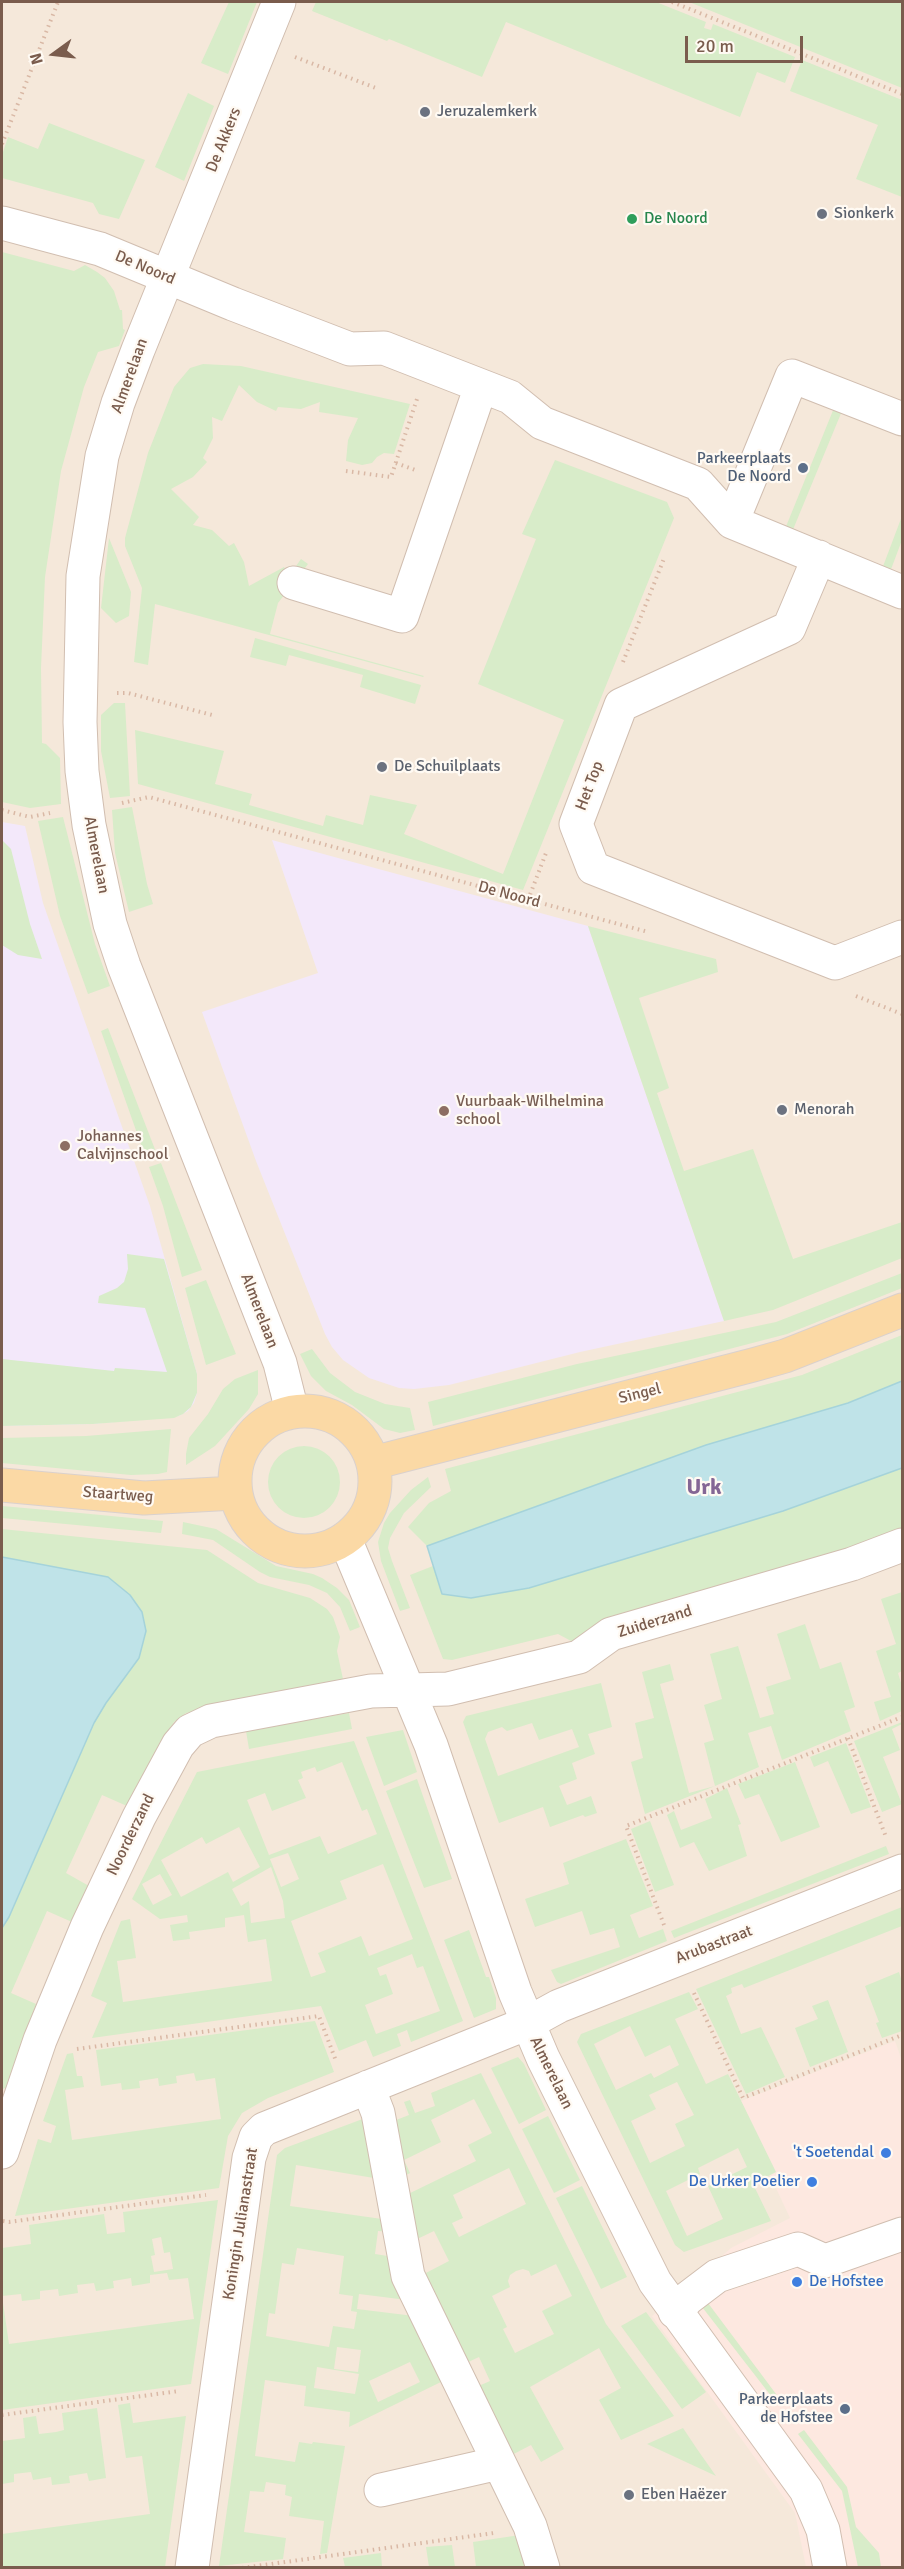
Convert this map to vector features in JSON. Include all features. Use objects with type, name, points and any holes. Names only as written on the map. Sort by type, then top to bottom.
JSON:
[{"type":"main road","name":"Singel","points":[[373,1463],[785,1356],[903,1310]]},
{"type":"main road","points":[[292,1411],[323,1413],[348,1425],[363,1441],[373,1463],[376,1478],[370,1507],[354,1532],[328,1548],[310,1551],[286,1550],[269,1542],[255,1531],[244,1517],[235,1492],[234,1479],[238,1460],[245,1444],[256,1430],[274,1417],[292,1411]]},
{"type":"main road","name":"Staartweg","points":[[2,1485],[144,1498],[235,1492]]},
{"type":"street","name":"De Akkers","points":[[168,278],[279,2]]},
{"type":"street","name":"De Noord","points":[[2,223],[100,249],[350,349],[384,348],[510,397],[542,423],[698,484],[732,522],[903,592]]},
{"type":"street","name":"Almerelaan","points":[[168,278],[118,403],[102,456],[83,576],[80,692],[84,790],[95,859],[110,924],[124,966],[280,1363],[292,1411]]},
{"type":"street","points":[[732,522],[792,376],[903,419]]},
{"type":"street","points":[[294,583],[402,616],[481,386]]},
{"type":"street","name":"Het Top","points":[[819,557],[789,628],[621,705],[576,824],[593,868],[835,963],[903,937]]},
{"type":"street","name":"Almerelaan","points":[[345,1539],[431,1745],[528,2024],[655,2282],[806,2490],[823,2530],[830,2568]]},
{"type":"street","name":"Zuiderzand","points":[[408,1690],[448,1689],[579,1657],[611,1634],[852,1564],[903,1545]]},
{"type":"street","name":"Noorderzand","points":[[2,2152],[40,2040],[87,1927],[139,1816],[183,1738],[200,1726],[217,1720],[371,1691],[408,1690]]},
{"type":"street","name":"Arubastraat","points":[[528,2024],[559,2006],[896,1859]]},
{"type":"street","name":"Koningin Julianastraat","points":[[192,2568],[252,2146],[256,2137],[274,2124],[528,2024]]},
{"type":"street","points":[[368,2087],[378,2113],[408,2276],[530,2526],[543,2568]]},
{"type":"street","points":[[675,2312],[688,2298],[717,2276],[798,2248],[825,2261],[903,2234]]},
{"type":"street","points":[[381,2490],[499,2463]]},
{"type":"path","points":[[2,144],[58,2]]},
{"type":"path","points":[[672,2],[903,94]]},
{"type":"path","points":[[262,44],[376,88]]},
{"type":"path","points":[[346,471],[391,477],[417,397]]},
{"type":"path","points":[[80,692],[128,693],[212,714]]},
{"type":"path","name":"De Noord","points":[[112,804],[149,797],[654,934]]},
{"type":"path","points":[[2,810],[30,817],[51,813]]},
{"type":"path","points":[[847,993],[903,1014]]},
{"type":"path","points":[[668,1934],[626,1826],[903,1716]]},
{"type":"path","points":[[848,1738],[896,1859]]},
{"type":"path","points":[[690,1984],[743,2098],[903,2035]]},
{"type":"path","points":[[65,2050],[319,2016],[339,2070]]},
{"type":"path","points":[[3,2221],[207,2195]]},
{"type":"path","points":[[2,2415],[190,2389]]},
{"type":"path","points":[[242,2568],[530,2526]]},
{"type":"shaded area","points":[[2,2],[902,2],[902,2567],[2,2568],[2,1943],[96,1741],[2,1543]]},
{"type":"shaded area","name":"Johannes Calvijnschool","points":[[2,822],[25,826],[43,903],[150,1206],[197,1374],[197,1393],[194,1403],[188,1411],[179,1416],[93,1424],[2,1426]]},
{"type":"shaded area","name":"Vuurbaak-Wilhelmina school","points":[[272,840],[588,926],[724,1321],[580,1352],[449,1385],[414,1389],[399,1388],[369,1378],[343,1360],[325,1334],[256,1161],[202,1012],[318,973]]},
{"type":"shaded area","name":"De Hofstee","points":[[895,2041],[902,2061],[902,2567],[806,2567],[795,2513],[652,2316],[731,2248],[790,2218],[736,2103]]},
{"type":"green space","points":[[229,2],[257,2],[228,74],[201,63]]},
{"type":"green space","points":[[316,2],[656,2],[706,22],[704,28],[711,30],[713,24],[795,57],[785,83],[757,72],[740,117],[506,22],[482,77],[312,11]]},
{"type":"green space","points":[[689,2],[902,2],[902,88]]},
{"type":"green space","points":[[802,60],[902,100],[902,197],[856,179],[878,125],[790,91]]},
{"type":"green space","points":[[188,93],[214,106],[184,181],[155,167]]},
{"type":"green space","points":[[49,123],[145,160],[119,219],[99,214],[93,203],[2,178],[2,155],[8,137],[38,149]]},
{"type":"green space","points":[[2,252],[74,271],[85,265],[97,272],[105,278],[114,291],[120,310],[122,310],[123,329],[125,330],[119,346],[98,352],[84,387],[61,471],[45,577],[41,668],[42,743],[60,758],[61,804],[30,808],[2,802]]},
{"type":"green space","points":[[203,364],[241,366],[410,404],[394,454],[384,453],[372,463],[362,465],[346,461],[348,440],[358,418],[319,412],[320,402],[301,409],[278,407],[276,411],[257,402],[239,385],[222,421],[212,417],[213,438],[203,458],[207,462],[193,477],[171,489],[199,517],[193,525],[212,530],[229,546],[234,543],[244,562],[249,586],[284,567],[289,576],[301,559],[308,564],[278,603],[270,634],[423,677],[155,604],[148,665],[134,662],[142,588],[125,546],[125,538],[148,453],[174,387],[190,368]]},
{"type":"green space","points":[[834,408],[842,411],[792,532],[785,529]]},
{"type":"green space","points":[[555,460],[667,502],[674,518],[523,890],[138,784],[135,730],[224,751],[215,784],[252,794],[249,805],[323,826],[326,815],[363,825],[370,795],[417,805],[404,834],[503,874],[564,720],[478,684],[536,539],[522,534]]},
{"type":"green space","points":[[902,516],[902,540],[890,572],[882,569]]},
{"type":"green space","points":[[109,538],[131,592],[129,616],[116,623],[101,608]]},
{"type":"green space","points":[[255,638],[421,685],[415,704],[360,687],[363,675],[289,655],[286,666],[250,657]]},
{"type":"green space","points":[[114,703],[125,703],[130,796],[110,798],[101,751],[101,715]]},
{"type":"green space","points":[[132,807],[153,904],[129,912],[115,853],[112,810]]},
{"type":"green space","points":[[63,817],[95,944],[110,986],[88,994],[60,916],[38,821]]},
{"type":"green space","points":[[2,840],[11,849],[30,924],[42,959],[18,955],[2,945]]},
{"type":"green space","points":[[588,926],[716,959],[718,972],[639,998],[669,1088],[657,1093],[684,1171],[753,1149],[793,1259],[902,1222],[902,1258],[773,1310],[724,1321]]},
{"type":"green space","points":[[108,1028],[156,1152],[145,1156],[101,1031]]},
{"type":"green space","points":[[161,1163],[202,1270],[182,1277],[163,1206],[149,1167]]},
{"type":"green space","points":[[127,1254],[164,1259],[197,1374],[197,1393],[191,1407],[174,1418],[93,1424],[2,1426],[2,1359],[114,1371],[115,1368],[167,1372],[145,1308],[98,1303],[99,1296],[117,1288],[124,1282],[128,1269]]},
{"type":"green space","points":[[902,1273],[902,1288],[787,1334],[433,1426],[428,1402],[577,1364],[776,1322]]},
{"type":"green space","points":[[206,1280],[236,1354],[206,1365],[185,1288]]},
{"type":"green space","points":[[902,1335],[902,1381],[848,1403],[706,1445],[427,1546],[408,1527],[429,1503],[451,1491],[445,1469],[802,1375]]},
{"type":"green space","points":[[312,1349],[330,1373],[355,1392],[385,1404],[410,1408],[415,1430],[400,1433],[384,1429],[352,1405],[326,1391],[311,1376],[300,1354]]},
{"type":"green space","points":[[258,1370],[258,1394],[249,1409],[215,1446],[186,1465],[189,1438],[208,1414],[223,1389],[235,1379]]},
{"type":"green space","points":[[171,1429],[167,1472],[158,1474],[131,1475],[2,1463],[2,1438],[86,1436]]},
{"type":"green space","points":[[304,1446],[324,1452],[334,1462],[340,1482],[334,1502],[324,1512],[304,1518],[284,1512],[274,1502],[268,1482],[274,1462],[284,1452]]},
{"type":"green space","points":[[902,1468],[902,1530],[573,1642],[558,1634],[452,1660],[443,1659],[410,1575],[433,1566],[442,1594],[471,1598],[529,1588],[783,1511]]},
{"type":"green space","points":[[428,1477],[431,1487],[404,1513],[390,1538],[388,1548],[410,1608],[400,1611],[381,1561],[378,1542],[390,1513],[411,1490]]},
{"type":"green space","points":[[2,1506],[163,1521],[161,1533],[2,1518]]},
{"type":"green space","points":[[183,1522],[216,1529],[276,1566],[322,1578],[349,1600],[360,1627],[350,1631],[340,1607],[327,1593],[309,1585],[270,1577],[213,1540],[182,1534]]},
{"type":"green space","points":[[2,1529],[207,1550],[258,1583],[310,1598],[327,1609],[333,1617],[340,1637],[337,1651],[343,1679],[332,1684],[186,1713],[174,1722],[127,1806],[102,1795],[66,1873],[89,1886],[72,1922],[47,1911],[11,1993],[36,2004],[6,2088],[2,2089],[2,1928],[9,1917],[94,1723],[139,1658],[142,1612],[130,1595],[108,1577],[2,1557]]},
{"type":"green space","points":[[902,1592],[902,1671],[898,1673],[902,1686],[902,1711],[880,1721],[874,1702],[891,1697],[876,1651],[896,1644],[881,1599]]},
{"type":"green space","points":[[805,1624],[820,1669],[841,1662],[855,1707],[844,1711],[851,1731],[782,1760],[771,1726],[748,1733],[759,1767],[715,1786],[704,1743],[714,1740],[704,1705],[722,1699],[710,1654],[738,1646],[760,1718],[774,1714],[766,1687],[791,1679],[777,1634]]},
{"type":"green space","points":[[670,1664],[674,1680],[660,1684],[689,1793],[715,1786],[645,1814],[631,1762],[643,1758],[635,1723],[654,1718],[642,1672]]},
{"type":"green space","points":[[601,1683],[612,1727],[588,1734],[595,1754],[572,1763],[577,1779],[559,1786],[567,1805],[591,1796],[597,1813],[585,1817],[583,1815],[550,1827],[543,1807],[499,1823],[463,1722],[466,1716]],"holes":[[[532,1723],[539,1740],[572,1729],[579,1747],[498,1776],[485,1739],[488,1732],[502,1727],[507,1731]]]},
{"type":"green space","points":[[349,1713],[352,1729],[249,1749],[246,1731]]},
{"type":"green space","points":[[902,1722],[892,1729],[900,1750],[883,1757],[902,1804],[882,1812],[854,1741]]},
{"type":"green space","points":[[403,1730],[417,1772],[384,1786],[366,1737]]},
{"type":"green space","points":[[354,1741],[463,2021],[411,2042],[407,2030],[397,2034],[401,2046],[373,2057],[366,2040],[339,2051],[321,2006],[92,2038],[107,2003],[91,1996],[121,1921],[130,1919],[136,1958],[117,1961],[123,2002],[272,1981],[266,1939],[248,1942],[244,1915],[225,1918],[225,1927],[189,1932],[190,1939],[173,1941],[170,1925],[188,1922],[187,1915],[160,1919],[132,1899],[197,1772]],"holes":[[[342,1762],[362,1811],[367,1809],[377,1834],[328,1854],[320,1836],[269,1855],[247,1800],[265,1793],[272,1811],[306,1798],[298,1780],[303,1778],[301,1772],[315,1767],[317,1772]],[[239,1827],[260,1867],[233,1882],[228,1872],[181,1897],[161,1860],[202,1837],[206,1844]],[[288,1853],[299,1879],[281,1887],[270,1859]],[[383,1864],[413,1939],[369,1956],[361,1936],[318,1953],[326,1972],[311,1977],[291,1921],[347,1899],[340,1881]],[[271,1867],[283,1901],[285,1918],[251,1923],[249,1901],[241,1906],[232,1889]],[[160,1874],[172,1895],[153,1905],[142,1884]],[[412,1954],[417,1968],[423,1966],[440,2011],[376,2034],[365,2005],[393,1994],[386,1974],[380,1976],[377,1968]]]},
{"type":"green space","points":[[846,1743],[871,1807],[851,1814],[828,1761],[814,1767],[810,1757]]},
{"type":"green space","points":[[795,1762],[820,1827],[781,1842],[759,1794],[745,1799],[738,1784]]},
{"type":"green space","points":[[417,1779],[452,1879],[424,1888],[386,1791]]},
{"type":"green space","points":[[727,1788],[741,1824],[738,1825],[747,1856],[709,1871],[694,1842],[680,1848],[667,1815],[674,1811],[681,1830],[712,1818],[705,1799]]},
{"type":"green space","points":[[650,1821],[674,1885],[655,1892],[631,1829]]},
{"type":"green space","points":[[626,1839],[653,1906],[630,1915],[639,1938],[663,1929],[667,1941],[561,1984],[557,1982],[551,1970],[620,1947],[614,1928],[590,1935],[582,1911],[535,1927],[525,1899],[569,1884],[563,1863]]},
{"type":"green space","points":[[886,1846],[889,1854],[674,1938],[671,1931]]},
{"type":"green space","points":[[902,1907],[902,1926],[744,1988],[742,1984],[731,1988],[732,1993],[726,1996],[741,2034],[761,2027],[785,2077],[746,2094],[696,1989]]},
{"type":"green space","points":[[469,1930],[496,1998],[496,2009],[474,2018],[444,1940]]},
{"type":"green space","points":[[899,1972],[902,1982],[902,2031],[882,2038],[876,2023],[879,2022],[865,1986]]},
{"type":"green space","points":[[689,1992],[698,2009],[675,2019],[706,2084],[728,2074],[776,2172],[753,2184],[771,2221],[684,2252],[675,2245],[577,2042],[581,2034]],"holes":[[[630,2026],[645,2057],[670,2045],[679,2065],[654,2078],[651,2073],[616,2090],[594,2044]],[[677,2082],[694,2115],[675,2124],[685,2146],[650,2163],[631,2121],[656,2109],[649,2095]],[[738,2148],[747,2167],[708,2186],[723,2219],[687,2236],[666,2191],[700,2174],[698,2168]]]},
{"type":"green space","points":[[828,2000],[848,2052],[810,2067],[795,2028],[818,2019],[812,2006]]},
{"type":"green space","points":[[315,2021],[334,2072],[268,2098],[242,2113],[228,2136],[219,2188],[15,2216],[38,2139],[51,2143],[56,2126],[43,2121],[67,2054],[73,2053],[77,2076],[82,2076],[84,2087],[65,2090],[72,2140],[221,2119],[215,2078],[196,2081],[194,2073],[176,2076],[177,2083],[159,2086],[158,2078],[139,2081],[140,2088],[122,2090],[121,2083],[101,2086],[96,2050]]},
{"type":"green space","points":[[518,2057],[524,2064],[546,2110],[519,2124],[491,2068]]},
{"type":"green space","points":[[481,2073],[606,2324],[674,2416],[621,2440],[599,2400],[621,2388],[599,2348],[530,2387],[564,2449],[541,2462],[531,2445],[508,2457],[474,2388],[490,2381],[479,2357],[462,2365],[420,2276],[449,2261],[434,2231],[413,2241],[404,2196],[476,2161],[468,2145],[492,2133],[474,2099],[431,2120],[441,2142],[404,2160],[410,2173],[400,2178],[391,2122],[409,2115],[404,2102],[410,2100],[415,2113],[435,2106],[431,2093]],"holes":[[[509,2168],[526,2204],[459,2237],[452,2223],[463,2218],[453,2195]],[[556,2264],[572,2296],[542,2311],[554,2334],[515,2353],[503,2329],[507,2327],[492,2296],[510,2287],[508,2281],[510,2275],[516,2271],[523,2269],[529,2271],[531,2276]]]},
{"type":"green space","points":[[548,2116],[580,2180],[554,2193],[522,2129]]},
{"type":"green space","points":[[368,2117],[380,2179],[296,2165],[290,2206],[389,2220],[390,2232],[378,2231],[375,2254],[394,2257],[407,2300],[359,2294],[357,2309],[414,2316],[445,2380],[349,2427],[350,2412],[304,2406],[306,2386],[265,2380],[255,2456],[295,2462],[299,2442],[345,2446],[327,2553],[320,2554],[324,2521],[289,2516],[292,2497],[285,2495],[286,2485],[266,2482],[264,2492],[250,2491],[244,2532],[286,2538],[283,2559],[219,2566],[277,2155],[285,2148]],"holes":[[[297,2248],[344,2256],[339,2294],[353,2296],[351,2311],[357,2312],[354,2329],[333,2326],[329,2347],[266,2336],[269,2313],[275,2314],[282,2263],[294,2265]],[[337,2347],[361,2350],[358,2372],[334,2369]],[[410,2362],[420,2382],[378,2402],[369,2381]],[[317,2367],[359,2374],[355,2394],[314,2388]]]},
{"type":"green space","points":[[582,2186],[627,2277],[601,2289],[556,2198]]},
{"type":"green space","points":[[218,2200],[191,2384],[2,2410],[2,2296],[2,2248],[31,2244],[29,2225],[104,2214],[107,2234],[125,2232],[123,2212]],"holes":[[[161,2237],[164,2253],[170,2252],[173,2269],[154,2272],[151,2256],[155,2255],[152,2239]],[[167,2273],[169,2280],[188,2278],[194,2319],[9,2344],[2,2296],[21,2294],[22,2301],[40,2299],[40,2291],[58,2289],[59,2296],[78,2293],[77,2285],[94,2283],[96,2291],[114,2288],[113,2281],[131,2278],[132,2286],[150,2283],[150,2275]]]},
{"type":"green space","points":[[705,2299],[779,2398],[775,2401],[699,2303]]},
{"type":"green space","points":[[646,2312],[706,2392],[682,2409],[621,2326]]},
{"type":"green space","points":[[130,2403],[133,2423],[186,2416],[165,2567],[2,2567],[2,2534],[150,2514],[142,2456],[126,2458],[118,2405]]},
{"type":"green space","points":[[97,2408],[106,2478],[89,2481],[87,2473],[69,2476],[70,2483],[52,2485],[51,2477],[33,2480],[31,2472],[14,2474],[14,2482],[2,2484],[2,2441],[25,2438],[23,2418],[36,2416],[39,2434],[56,2432],[64,2430],[62,2413]]},
{"type":"green space","points":[[683,2428],[697,2449],[716,2476],[647,2444]]},
{"type":"green space","points":[[804,2430],[847,2487],[856,2527],[879,2553],[881,2567],[858,2567],[842,2491],[798,2434]]},
{"type":"green space","points":[[520,2535],[529,2567],[476,2567],[473,2542]]},
{"type":"green space","points":[[452,2545],[455,2567],[429,2567],[426,2547]]},
{"type":"green space","points":[[381,2553],[382,2567],[345,2567],[343,2558]]},
{"type":"water","points":[[902,1381],[902,1468],[783,1511],[529,1588],[471,1598],[442,1594],[427,1546],[706,1445],[848,1403]]},
{"type":"water","points":[[2,1557],[108,1577],[130,1595],[142,1612],[146,1631],[139,1658],[94,1723],[9,1917],[2,1928]]},
{"type":"place","name":"Jeruzalemkerk","points":[[425,112]]},
{"type":"place","name":"Sionkerk","points":[[822,214]]},
{"type":"place","name":"De Noord","points":[[632,219]]},
{"type":"place","name":"Parkeerplaats De Noord","points":[[803,468]]},
{"type":"place","name":"De Schuilplaats","points":[[382,767]]},
{"type":"place","name":"Menorah","points":[[782,1110]]},
{"type":"place","name":"Vuurbaak-Wilhelmina school","points":[[444,1111]]},
{"type":"place","name":"Johannes Calvijnschool","points":[[65,1146]]},
{"type":"place","name":"'t Soetendal","points":[[886,2153]]},
{"type":"place","name":"De Urker Poelier","points":[[812,2182]]},
{"type":"place","name":"De Hofstee","points":[[797,2282]]},
{"type":"place","name":"Parkeerplaats de Hofstee","points":[[845,2409]]},
{"type":"place","name":"Eben Haëzer","points":[[629,2495]]},
{"type":"district","name":"Urk","points":[[704,1488]]}]
